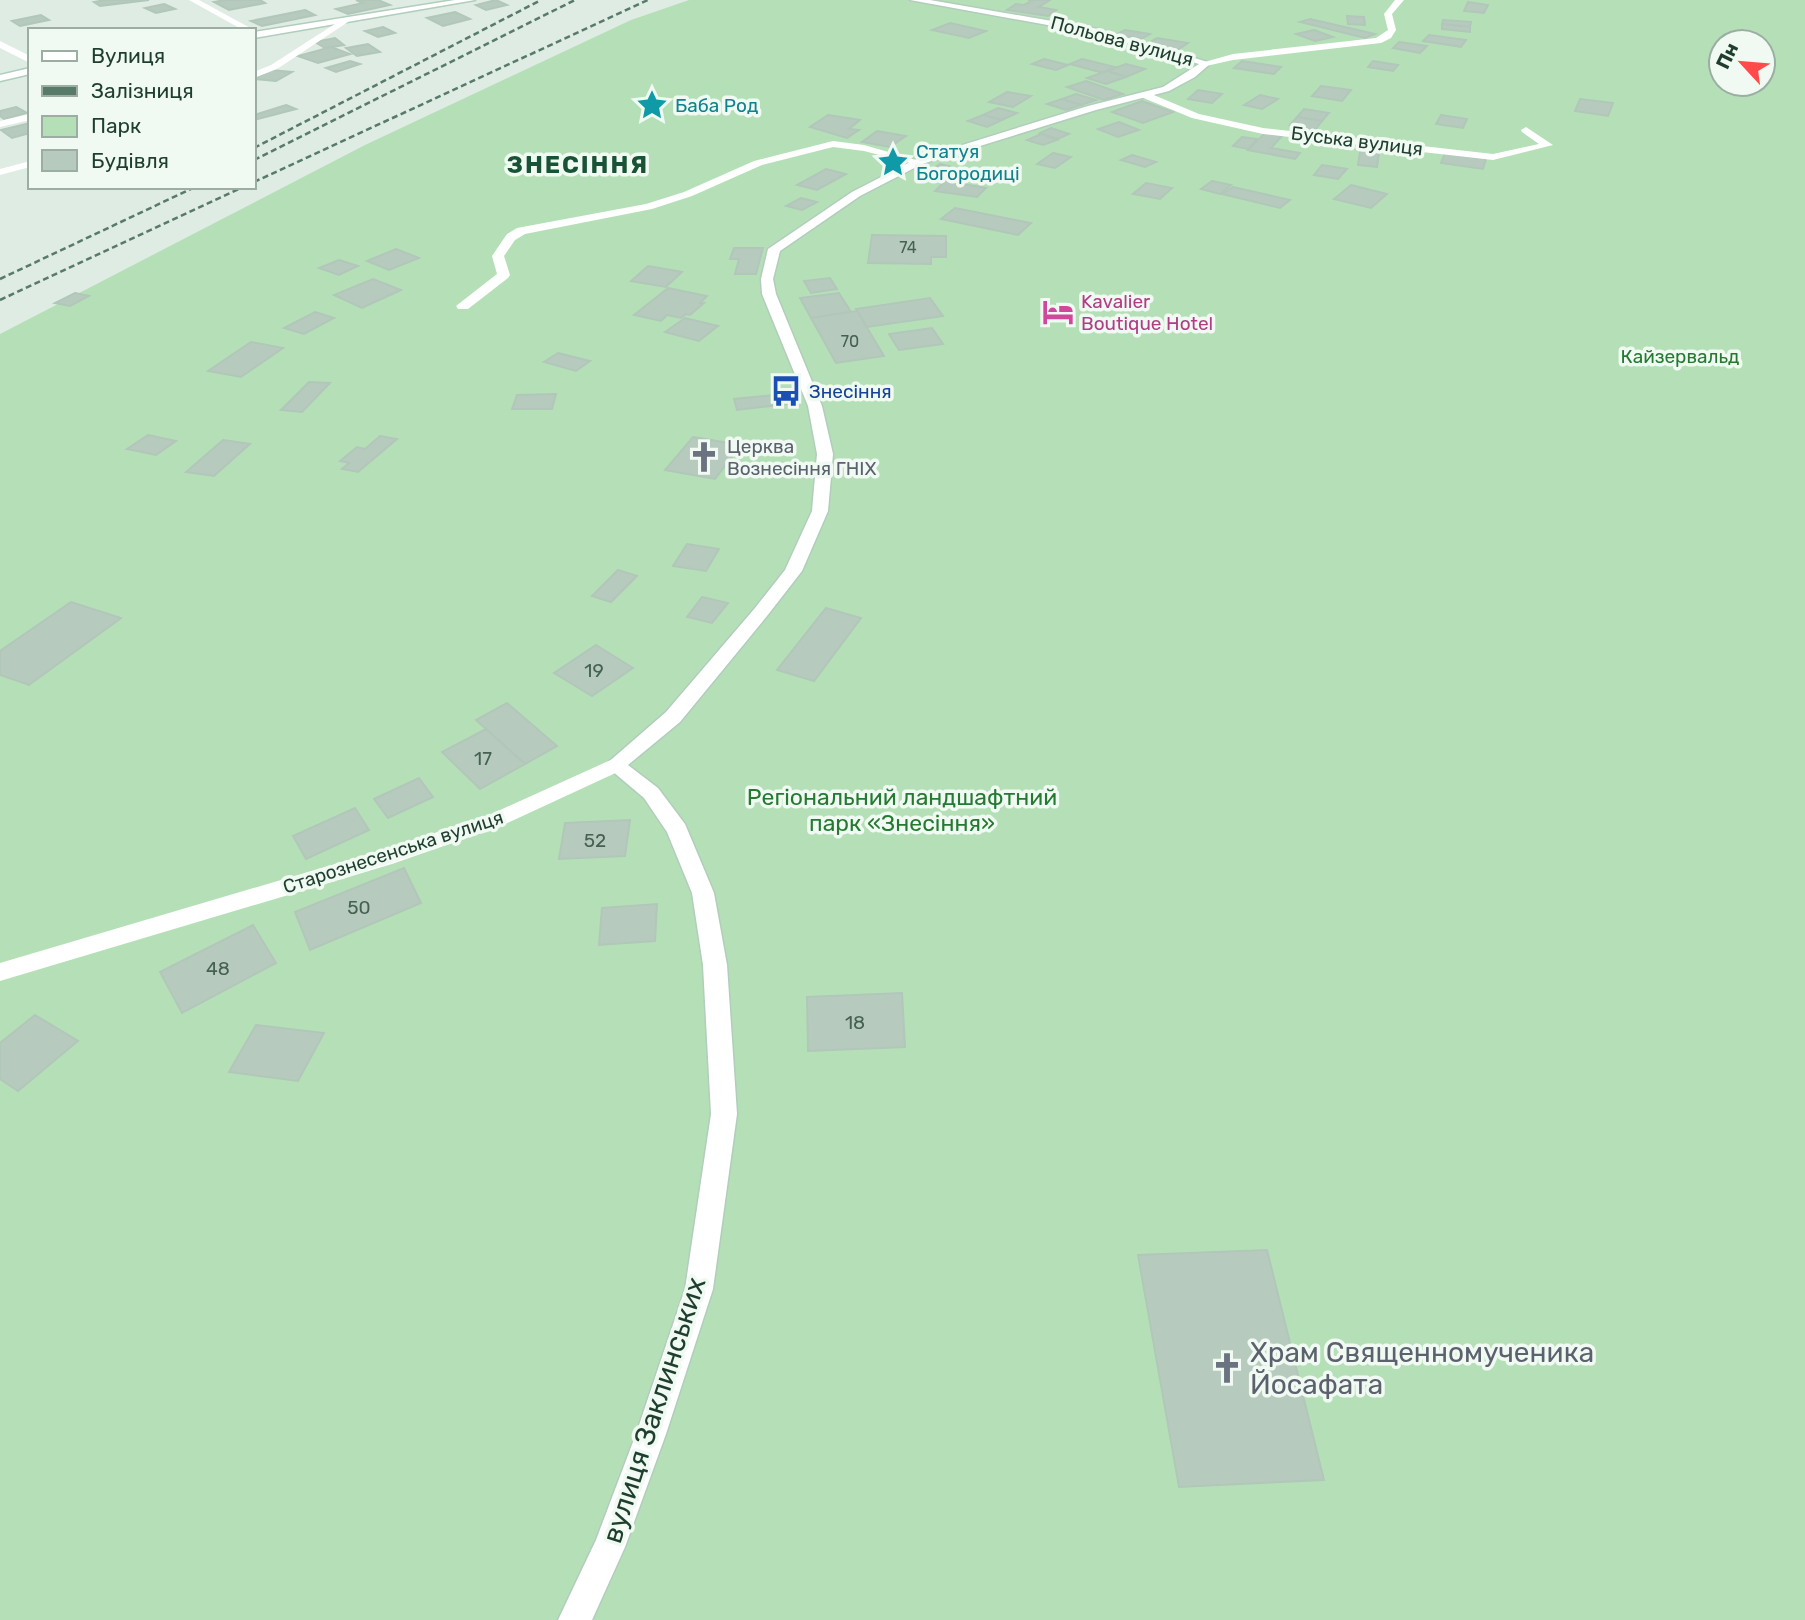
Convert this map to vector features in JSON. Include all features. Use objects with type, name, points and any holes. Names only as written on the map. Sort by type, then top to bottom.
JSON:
[{"type":"street","points":[[193,0],[245,28]]},
{"type":"street","points":[[256,33],[344,22],[469,0]]},
{"type":"street","name":"Польова вулиця","points":[[914,0],[1068,25],[1147,46],[1175,57],[1206,63]]},
{"type":"street","name":"Старознесенська вулиця","points":[[0,972],[470,830],[615,765],[673,717],[761,612],[793,571],[820,511],[825,454],[809,389],[769,294],[767,279],[774,249],[856,194],[918,162],[1092,107],[1166,89],[1192,75],[1206,63],[1233,57],[1378,41],[1388,36],[1392,30],[1388,14],[1400,0]]},
{"type":"street","points":[[256,74],[274,67],[344,22]]},
{"type":"street","points":[[0,44],[28,59]]},
{"type":"street","points":[[1175,57],[1192,75]]},
{"type":"street","points":[[0,78],[28,71]]},
{"type":"street","name":"Буська вулиця","points":[[1145,95],[1196,116],[1263,131],[1493,157],[1548,145],[1526,130]]},
{"type":"street","points":[[0,124],[28,117]]},
{"type":"street","points":[[463,306],[504,275],[498,256],[511,237],[521,231],[648,207],[688,194],[758,163],[833,144],[864,148],[918,162]]},
{"type":"street","points":[[0,172],[28,165]]},
{"type":"street","name":"вулиця Заклинських","points":[[575,1620],[614,1534],[651,1434],[699,1289],[724,1114],[715,965],[703,892],[677,829],[651,793],[615,765]]},
{"type":"green space","name":"Регіональний ландшафтний парк «Знесіння»","points":[[689,0],[1805,0],[1805,1620],[0,1620],[0,334],[365,145],[631,20]]},
{"type":"building","points":[[149,0],[100,6],[94,2]]},
{"type":"building","points":[[260,0],[265,3],[229,10],[214,2]]},
{"type":"building","points":[[356,0],[378,0],[390,5],[348,14],[336,9],[363,3]]},
{"type":"building","points":[[496,0],[507,5],[486,10],[476,5]]},
{"type":"building","points":[[1028,0],[1050,0],[1039,7],[1056,10],[1048,16],[1007,10],[1016,4],[1024,5],[1032,1]]},
{"type":"building","points":[[1468,2],[1488,5],[1484,13],[1464,11]]},
{"type":"building","points":[[164,4],[175,9],[156,13],[145,8]]},
{"type":"building","points":[[305,10],[315,15],[262,26],[251,21]]},
{"type":"building","points":[[455,12],[470,19],[443,26],[427,18]]},
{"type":"building","points":[[41,15],[49,20],[20,26],[12,21]]},
{"type":"building","points":[[1347,16],[1364,17],[1365,25],[1348,24]]},
{"type":"building","points":[[1310,19],[1375,34],[1365,38],[1300,22]]},
{"type":"building","points":[[1443,20],[1471,22],[1470,27],[1442,24]]},
{"type":"building","points":[[950,23],[986,31],[969,38],[932,30]]},
{"type":"building","points":[[1442,24],[1470,27],[1470,32],[1442,29]]},
{"type":"building","points":[[383,27],[395,33],[378,37],[365,31]]},
{"type":"building","points":[[1125,30],[1150,34],[1141,39],[1117,34]]},
{"type":"building","points":[[1314,30],[1333,37],[1315,41],[1296,34]]},
{"type":"building","points":[[1429,35],[1466,40],[1461,47],[1423,41]]},
{"type":"building","points":[[335,38],[344,45],[325,48],[315,42]]},
{"type":"building","points":[[1157,38],[1188,43],[1176,51],[1145,45]]},
{"type":"building","points":[[1399,42],[1427,46],[1420,53],[1393,48]]},
{"type":"building","points":[[368,44],[380,52],[357,56],[346,48]]},
{"type":"building","points":[[331,47],[350,54],[318,63],[298,56]]},
{"type":"building","points":[[1044,59],[1068,65],[1056,70],[1032,64]]},
{"type":"building","points":[[1082,59],[1115,67],[1103,73],[1070,64]]},
{"type":"building","points":[[350,61],[360,64],[336,72],[326,68]]},
{"type":"building","points":[[1242,61],[1281,67],[1274,74],[1234,68]]},
{"type":"building","points":[[1373,61],[1398,65],[1393,71],[1368,67]]},
{"type":"building","points":[[1126,64],[1145,69],[1126,77],[1107,71]]},
{"type":"building","points":[[271,70],[292,72],[276,81],[256,78]]},
{"type":"building","points":[[1107,71],[1126,77],[1106,84],[1087,78]]},
{"type":"building","points":[[1086,81],[1123,94],[1104,100],[1067,87]]},
{"type":"building","points":[[1321,86],[1351,90],[1342,101],[1312,96]]},
{"type":"building","points":[[1198,90],[1222,94],[1212,103],[1188,99]]},
{"type":"building","points":[[1007,92],[1031,96],[1013,107],[989,102]]},
{"type":"building","points":[[1076,94],[1096,100],[1081,105],[1062,99]]},
{"type":"building","points":[[1260,95],[1278,99],[1262,109],[1244,105]]},
{"type":"building","points":[[1062,99],[1081,105],[1066,110],[1047,104]]},
{"type":"building","points":[[1580,99],[1613,103],[1608,116],[1575,111]]},
{"type":"building","points":[[1142,101],[1173,112],[1143,123],[1112,112]]},
{"type":"building","points":[[286,105],[296,109],[256,119],[256,114]]},
{"type":"building","points":[[16,107],[27,113],[4,119],[0,116],[0,111]]},
{"type":"building","points":[[998,108],[1017,113],[1002,120],[983,115]]},
{"type":"building","points":[[1304,109],[1329,113],[1322,121],[1297,117]]},
{"type":"building","points":[[828,115],[860,120],[849,129],[859,130],[847,138],[810,127]]},
{"type":"building","points":[[983,115],[1002,120],[987,127],[968,121]]},
{"type":"building","points":[[1441,115],[1467,119],[1463,128],[1436,124]]},
{"type":"building","points":[[1297,117],[1322,121],[1315,130],[1290,125]]},
{"type":"building","points":[[1119,122],[1139,130],[1118,137],[1098,129]]},
{"type":"building","points":[[28,123],[28,134],[12,138],[1,130]]},
{"type":"building","points":[[1051,128],[1069,134],[1058,139],[1040,133]]},
{"type":"building","points":[[877,131],[906,136],[890,147],[862,142]]},
{"type":"building","points":[[1265,133],[1282,136],[1271,148],[1300,153],[1295,159],[1248,150]]},
{"type":"building","points":[[1041,134],[1057,140],[1043,145],[1027,140]]},
{"type":"building","points":[[1242,137],[1257,139],[1248,149],[1233,146]]},
{"type":"building","points":[[1361,145],[1380,147],[1377,167],[1358,165]]},
{"type":"building","points":[[1053,153],[1071,157],[1055,168],[1037,164]]},
{"type":"building","points":[[1445,153],[1486,159],[1483,169],[1441,163]]},
{"type":"building","points":[[1132,155],[1156,162],[1145,167],[1121,160]]},
{"type":"building","points":[[940,164],[967,171],[954,179],[927,172]]},
{"type":"building","points":[[1322,165],[1347,169],[1338,179],[1314,175]]},
{"type":"building","points":[[826,169],[846,174],[817,190],[797,185]]},
{"type":"building","points":[[945,181],[986,188],[977,197],[935,191]]},
{"type":"building","points":[[1212,181],[1231,185],[1220,194],[1201,189]]},
{"type":"building","points":[[1146,183],[1172,188],[1160,199],[1133,194]]},
{"type":"building","points":[[1351,185],[1387,194],[1371,208],[1334,199]]},
{"type":"building","points":[[1233,187],[1290,200],[1280,208],[1222,194]]},
{"type":"building","points":[[801,198],[817,202],[802,210],[786,206]]},
{"type":"building","points":[[955,208],[1031,223],[1018,235],[941,219]]},
{"type":"building","points":[[872,235],[946,236],[946,257],[931,257],[931,264],[868,263]]},
{"type":"building","points":[[734,248],[763,248],[756,274],[735,274],[739,259],[730,259]]},
{"type":"building","points":[[396,249],[419,258],[389,270],[367,261]]},
{"type":"building","points":[[339,260],[358,266],[339,275],[319,268]]},
{"type":"building","points":[[648,266],[682,272],[666,287],[631,281]]},
{"type":"building","points":[[830,278],[837,289],[811,293],[804,281]]},
{"type":"building","points":[[373,279],[401,290],[362,308],[334,295]]},
{"type":"building","points":[[668,288],[707,296],[700,303],[704,303],[690,315],[686,314],[681,318],[667,315],[661,321],[634,315]]},
{"type":"building","points":[[75,293],[89,296],[70,306],[55,303]]},
{"type":"building","points":[[839,293],[851,312],[811,318],[800,298]]},
{"type":"building","points":[[930,298],[943,316],[867,327],[856,309]]},
{"type":"building","points":[[857,311],[884,356],[836,363],[811,318]]},
{"type":"building","points":[[315,312],[334,318],[304,334],[284,328]]},
{"type":"building","points":[[685,318],[718,326],[699,341],[665,332]]},
{"type":"building","points":[[932,328],[943,344],[899,350],[889,334]]},
{"type":"building","points":[[251,342],[283,348],[241,377],[208,371]]},
{"type":"building","points":[[558,353],[590,361],[576,371],[544,362]]},
{"type":"building","points":[[309,382],[330,383],[302,412],[281,410]]},
{"type":"building","points":[[556,394],[552,409],[512,409],[517,395]]},
{"type":"building","points":[[786,394],[788,404],[737,410],[734,399]]},
{"type":"building","points":[[148,435],[176,441],[156,455],[127,449]]},
{"type":"building","points":[[380,436],[397,439],[358,472],[342,469],[349,463],[340,461],[357,447],[365,449]]},
{"type":"building","name":"Церква Вознесіння ГНІХ","points":[[693,437],[741,445],[715,479],[665,470]]},
{"type":"building","points":[[223,440],[250,444],[214,476],[186,472]]},
{"type":"building","points":[[687,544],[719,549],[706,571],[673,566]]},
{"type":"building","points":[[618,570],[637,576],[611,602],[592,596]]},
{"type":"building","points":[[702,597],[728,603],[712,623],[687,617]]},
{"type":"building","points":[[71,602],[121,618],[29,685],[0,675],[0,651]]},
{"type":"building","points":[[826,608],[861,618],[814,681],[777,670]]},
{"type":"building","points":[[596,645],[633,668],[592,696],[554,673]]},
{"type":"building","points":[[507,703],[557,746],[525,764],[476,720]]},
{"type":"building","points":[[486,729],[525,764],[480,789],[442,752]]},
{"type":"building","points":[[419,778],[433,797],[388,818],[374,799]]},
{"type":"building","points":[[355,808],[369,830],[306,859],[293,836]]},
{"type":"building","points":[[630,820],[625,856],[559,859],[565,823]]},
{"type":"building","points":[[404,868],[421,903],[310,950],[295,912]]},
{"type":"building","points":[[657,904],[655,941],[599,945],[602,908]]},
{"type":"building","points":[[253,925],[276,963],[182,1013],[160,972]]},
{"type":"building","points":[[902,993],[905,1047],[808,1051],[807,997]]},
{"type":"building","points":[[35,1015],[78,1041],[18,1091],[0,1079],[0,1043]]},
{"type":"building","points":[[256,1025],[324,1033],[298,1081],[229,1072]]},
{"type":"building","name":"Храм Священномученика Йосафата","points":[[1267,1250],[1324,1480],[1179,1487],[1138,1255]]},
{"type":"railway","points":[[256,147],[541,0]]},
{"type":"railway","points":[[256,159],[575,0]]},
{"type":"railway","points":[[256,181],[648,0]]},
{"type":"railway","points":[[0,279],[191,189]]},
{"type":"railway","points":[[0,300],[239,189]]},
{"type":"place","name":"Баба Род","points":[[652,105]]},
{"type":"place","name":"Статуя Богородиці","points":[[893,162]]},
{"type":"place","name":"Kavalier Boutique Hotel","points":[[1058,312]]},
{"type":"place","name":"Знесіння","points":[[786,391]]},
{"type":"place","name":"Церква Вознесіння ГНІХ","points":[[704,457]]},
{"type":"place","name":"Храм Священномученика Йосафата","points":[[1227,1368]]},
{"type":"district","name":"ЗНЕСІННЯ","points":[[578,165]]},
{"type":"park label","name":"Кайзервальд","points":[[1680,356]]}]
